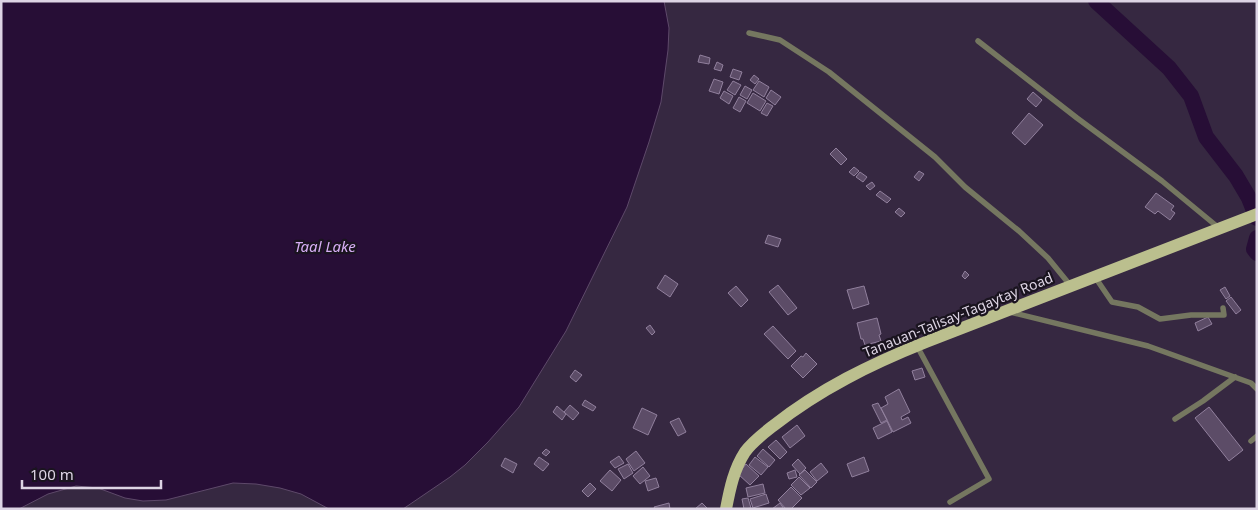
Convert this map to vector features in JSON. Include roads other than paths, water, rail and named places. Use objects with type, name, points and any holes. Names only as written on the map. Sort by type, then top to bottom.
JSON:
[{"type":"main road","name":"Tanauan-Talisay-Tagaytay Road","points":[[726,509],[737,465],[746,449],[794,410],[842,380],[887,358],[1253,215]]},
{"type":"lane","points":[[749,33],[780,40],[830,72],[935,157],[965,187],[1019,231],[1048,258],[1070,286]]},
{"type":"lane","points":[[978,40],[1076,118],[1162,181],[1219,228]]},
{"type":"lane","points":[[1094,276],[1112,302],[1138,307],[1160,319],[1191,315],[1224,315],[1224,308]]},
{"type":"lane","points":[[1006,311],[1148,346],[1235,377],[1252,384],[1257,389]]},
{"type":"lane","points":[[917,346],[989,479],[950,502]]},
{"type":"lane","points":[[1175,418],[1203,401],[1235,377]]},
{"type":"lane","points":[[1251,441],[1257,436]]},
{"type":"water","name":"Taal Lake","points":[[1,1],[664,1],[669,28],[668,50],[661,102],[627,207],[566,331],[519,407],[488,442],[450,477],[403,509],[329,509],[301,494],[280,488],[233,483],[166,500],[143,501],[125,498],[98,488],[76,486],[48,494],[19,509],[1,509]]},
{"type":"waterway","points":[[1096,1],[1169,68],[1191,96],[1206,137],[1236,176],[1249,198],[1257,218]]},
{"type":"waterway","points":[[1257,238],[1254,249],[1257,253]]}]
